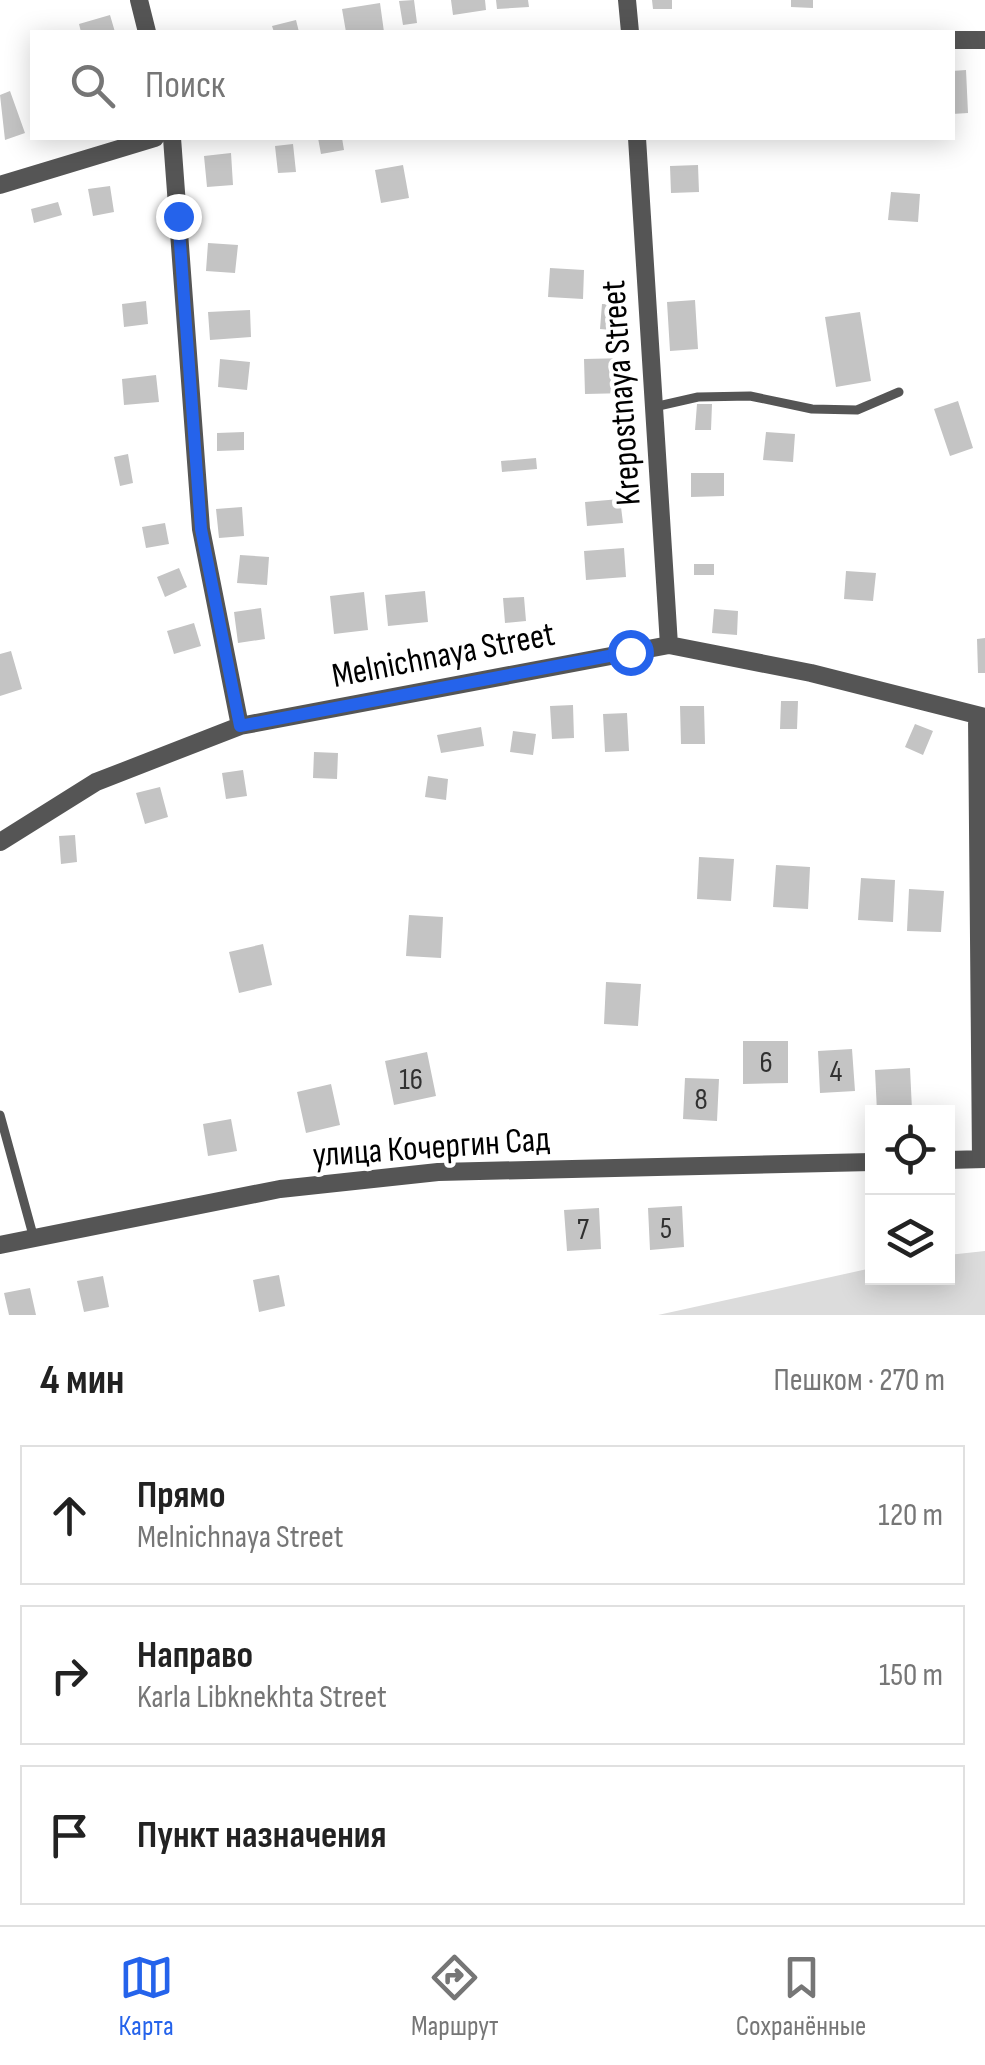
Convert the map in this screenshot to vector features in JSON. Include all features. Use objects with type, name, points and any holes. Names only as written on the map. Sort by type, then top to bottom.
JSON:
[{"type":"street","points":[[139,0],[146,30]]},
{"type":"street","points":[[628,0],[630,30]]},
{"type":"street","points":[[955,40],[985,40]]},
{"type":"street","points":[[0,185],[148,140]]},
{"type":"street","points":[[172,140],[201,529],[240,726]]},
{"type":"street","name":"Krepostnaya Street","points":[[637,140],[669,645]]},
{"type":"street","name":"Melnichnaya Street","points":[[0,842],[96,782],[240,726],[669,645],[811,673],[981,716],[983,1159]]},
{"type":"street","points":[[955,1160],[983,1159]]},
{"type":"street","name":"улица Кочергин Сад","points":[[0,1244],[280,1189],[438,1172],[865,1162]]},
{"type":"lane","points":[[654,406],[698,398],[750,396],[812,409],[857,410],[899,392]]},
{"type":"lane","points":[[0,1115],[33,1235]]},
{"type":"shaded area","points":[[985,1251],[985,1315],[658,1315],[865,1270],[865,1285],[955,1285],[955,1254]]},
{"type":"building","points":[[414,0],[417,23],[403,25],[399,1]]},
{"type":"building","points":[[451,0],[485,0],[486,10],[453,15]]},
{"type":"building","points":[[496,0],[528,0],[529,7],[497,9]]},
{"type":"building","points":[[652,0],[672,0],[672,9],[653,9]]},
{"type":"building","points":[[791,0],[813,0],[813,8],[791,7]]},
{"type":"building","points":[[380,3],[384,30],[346,30],[342,9]]},
{"type":"building","points":[[110,15],[114,30],[80,30],[79,24]]},
{"type":"building","points":[[296,20],[298,30],[273,30],[272,26]]},
{"type":"building","points":[[966,70],[968,113],[955,114],[955,71]]},
{"type":"building","points":[[10,91],[25,133],[5,140],[0,95]]},
{"type":"building","points":[[318,140],[342,140],[344,150],[321,154]]},
{"type":"building","points":[[293,144],[296,172],[278,173],[275,146]]},
{"type":"building","points":[[231,153],[233,185],[207,187],[204,156]]},
{"type":"building","points":[[403,165],[409,198],[381,203],[375,170]]},
{"type":"building","points":[[698,165],[699,192],[671,193],[670,166]]},
{"type":"building","points":[[110,186],[114,212],[93,216],[88,189]]},
{"type":"building","points":[[891,192],[920,194],[918,222],[888,220]]},
{"type":"building","points":[[58,202],[62,215],[34,223],[31,209]]},
{"type":"building","points":[[208,243],[238,245],[235,273],[206,271]]},
{"type":"building","points":[[550,268],[584,270],[583,299],[548,297]]},
{"type":"building","points":[[695,300],[698,349],[670,351],[667,302]]},
{"type":"building","points":[[146,301],[148,324],[124,327],[122,304]]},
{"type":"building","points":[[602,304],[626,305],[624,331],[600,329]]},
{"type":"building","points":[[250,310],[251,337],[210,340],[208,312]]},
{"type":"building","points":[[860,312],[871,381],[836,387],[825,317]]},
{"type":"building","points":[[628,358],[629,393],[585,394],[584,359]]},
{"type":"building","points":[[220,359],[250,362],[247,390],[218,387]]},
{"type":"building","points":[[156,375],[159,402],[124,405],[122,379]]},
{"type":"building","points":[[958,401],[973,448],[950,456],[934,409]]},
{"type":"building","points":[[697,404],[712,404],[711,430],[695,430]]},
{"type":"building","points":[[244,432],[244,450],[217,451],[217,433]]},
{"type":"building","points":[[766,432],[795,434],[793,462],[763,460]]},
{"type":"building","points":[[128,454],[133,483],[120,486],[114,457]]},
{"type":"building","points":[[536,458],[537,469],[502,472],[501,461]]},
{"type":"building","points":[[691,473],[724,473],[724,496],[691,497]]},
{"type":"building","points":[[620,499],[623,523],[587,526],[585,502]]},
{"type":"building","points":[[242,507],[244,536],[219,538],[216,509]]},
{"type":"building","points":[[165,523],[169,544],[146,548],[142,527]]},
{"type":"building","points":[[624,548],[626,577],[586,580],[584,551]]},
{"type":"building","points":[[240,555],[269,557],[267,585],[237,583]]},
{"type":"building","points":[[694,564],[714,564],[714,575],[694,575]]},
{"type":"building","points":[[179,568],[187,587],[165,597],[157,577]]},
{"type":"building","points":[[846,571],[876,573],[873,601],[844,599]]},
{"type":"building","points":[[425,591],[428,622],[388,626],[385,595]]},
{"type":"building","points":[[364,592],[368,630],[334,634],[330,596]]},
{"type":"building","points":[[524,597],[526,621],[505,623],[503,598]]},
{"type":"building","points":[[261,608],[265,639],[238,643],[234,612]]},
{"type":"building","points":[[714,609],[738,611],[737,635],[712,633]]},
{"type":"building","points":[[194,623],[201,646],[174,654],[167,631]]},
{"type":"building","points":[[985,638],[985,673],[978,673],[977,639]]},
{"type":"building","points":[[11,651],[22,689],[0,696],[0,654]]},
{"type":"building","points":[[781,701],[798,701],[797,729],[780,729]]},
{"type":"building","points":[[573,705],[574,738],[552,739],[550,706]]},
{"type":"building","points":[[680,706],[704,706],[705,744],[681,744]]},
{"type":"building","points":[[627,713],[629,751],[605,752],[603,714]]},
{"type":"building","points":[[915,724],[933,731],[923,755],[905,747]]},
{"type":"building","points":[[481,727],[484,746],[441,753],[437,735]]},
{"type":"building","points":[[513,731],[536,734],[533,755],[510,752]]},
{"type":"building","points":[[314,752],[338,753],[337,779],[313,778]]},
{"type":"building","points":[[243,770],[247,796],[226,799],[222,773]]},
{"type":"building","points":[[428,776],[448,779],[446,800],[425,797]]},
{"type":"building","points":[[160,787],[168,817],[145,824],[136,793]]},
{"type":"building","points":[[75,835],[77,862],[61,864],[59,836]]},
{"type":"building","points":[[699,857],[734,859],[731,901],[697,899]]},
{"type":"building","points":[[776,865],[810,867],[808,909],[773,907]]},
{"type":"building","points":[[861,878],[895,880],[893,922],[858,920]]},
{"type":"building","points":[[909,889],[944,891],[941,932],[907,931]]},
{"type":"building","points":[[409,915],[443,917],[441,958],[406,956]]},
{"type":"building","points":[[263,944],[272,985],[239,993],[229,952]]},
{"type":"building","points":[[606,982],[641,984],[638,1026],[604,1024]]},
{"type":"building","points":[[743,1041],[788,1041],[788,1083],[743,1084]]},
{"type":"building","points":[[852,1049],[855,1091],[820,1093],[818,1051]]},
{"type":"building","points":[[427,1052],[436,1096],[394,1105],[385,1061]]},
{"type":"building","points":[[910,1068],[912,1105],[877,1105],[875,1070]]},
{"type":"building","points":[[685,1078],[719,1079],[717,1121],[683,1119]]},
{"type":"building","points":[[331,1084],[340,1125],[306,1133],[297,1092]]},
{"type":"building","points":[[231,1119],[237,1151],[208,1156],[203,1124]]},
{"type":"building","points":[[682,1206],[684,1247],[650,1250],[648,1208]]},
{"type":"building","points":[[599,1208],[601,1249],[567,1251],[564,1210]]},
{"type":"building","points":[[279,1275],[285,1306],[259,1312],[253,1280]]},
{"type":"building","points":[[103,1276],[109,1307],[84,1312],[77,1281]]},
{"type":"building","points":[[30,1288],[36,1315],[9,1315],[4,1293]]},
{"type":"route","points":[[178,216],[201,529],[240,726],[630,652]]}]
